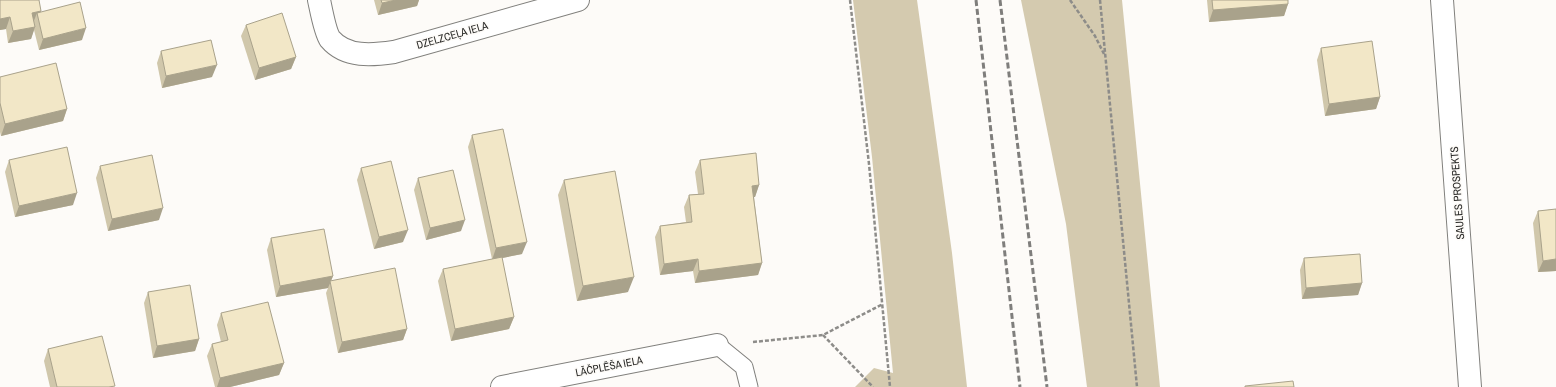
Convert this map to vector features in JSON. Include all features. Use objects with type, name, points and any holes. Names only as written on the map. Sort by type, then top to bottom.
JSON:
[{"type":"street","name":"DZELZCEĻA IELA","points":[[319,0],[329,38],[341,48],[353,53],[374,55],[394,52],[578,0]]},
{"type":"street","name":"SAULES PROSPEKTS","points":[[1442,0],[1470,387]]},
{"type":"street","name":"LĀČPLĒŠA IELA","points":[[502,387],[717,345]]},
{"type":"lane","points":[[717,345],[744,367],[749,387]]},
{"type":"path","points":[[850,0],[883,304],[890,387]]},
{"type":"path","points":[[1070,0],[1095,36],[1105,56]]},
{"type":"path","points":[[1100,0],[1137,387]]},
{"type":"path","points":[[717,345],[823,335],[883,304]]},
{"type":"path","points":[[823,335],[873,387]]},
{"type":"shaded area","points":[[853,0],[917,0],[952,253],[967,387],[855,387],[874,368],[893,373],[872,157]]},
{"type":"shaded area","points":[[1021,0],[1122,0],[1160,387],[1087,387],[1066,224]]},
{"type":"building","points":[[0,0],[39,0],[41,11],[32,13],[35,27],[13,31],[10,17],[0,19]]},
{"type":"building","points":[[381,0],[396,0],[382,3]]},
{"type":"building","points":[[1212,0],[1288,0],[1288,4],[1213,10]]},
{"type":"building","points":[[80,2],[86,28],[43,39],[37,13]]},
{"type":"building","points":[[282,13],[296,57],[259,68],[246,25]]},
{"type":"building","points":[[211,40],[217,65],[166,76],[161,51]]},
{"type":"building","points":[[1372,41],[1380,97],[1329,104],[1321,48]]},
{"type":"building","points":[[56,63],[67,109],[5,124],[0,103],[0,77]]},
{"type":"building","points":[[503,129],[527,242],[496,248],[472,135]]},
{"type":"building","points":[[67,147],[77,193],[19,206],[9,160]]},
{"type":"building","points":[[756,153],[759,185],[752,186],[762,263],[699,271],[698,259],[664,264],[660,226],[692,222],[689,195],[704,194],[700,160]]},
{"type":"building","points":[[152,155],[163,208],[112,219],[100,166]]},
{"type":"building","points":[[391,161],[408,230],[379,237],[361,168]]},
{"type":"building","points":[[453,170],[465,220],[430,228],[418,178]]},
{"type":"building","points":[[615,171],[634,277],[583,286],[564,180]]},
{"type":"building","points":[[1556,209],[1556,259],[1543,261],[1538,211]]},
{"type":"building","points":[[324,229],[333,276],[280,286],[271,238]]},
{"type":"building","points":[[1360,254],[1362,283],[1306,288],[1304,258]]},
{"type":"building","points":[[502,257],[514,317],[455,329],[443,269]]},
{"type":"building","points":[[395,268],[407,329],[342,342],[330,281]]},
{"type":"building","points":[[190,285],[199,339],[157,346],[148,292]]},
{"type":"building","points":[[268,302],[284,363],[220,378],[212,344],[228,340],[221,313]]},
{"type":"building","points":[[102,336],[115,386],[57,387],[48,349]]},
{"type":"building","points":[[1293,381],[1294,387],[1245,387],[1245,386]]},
{"type":"railway","points":[[976,0],[1020,387]]},
{"type":"railway","points":[[1000,0],[1047,387]]}]
